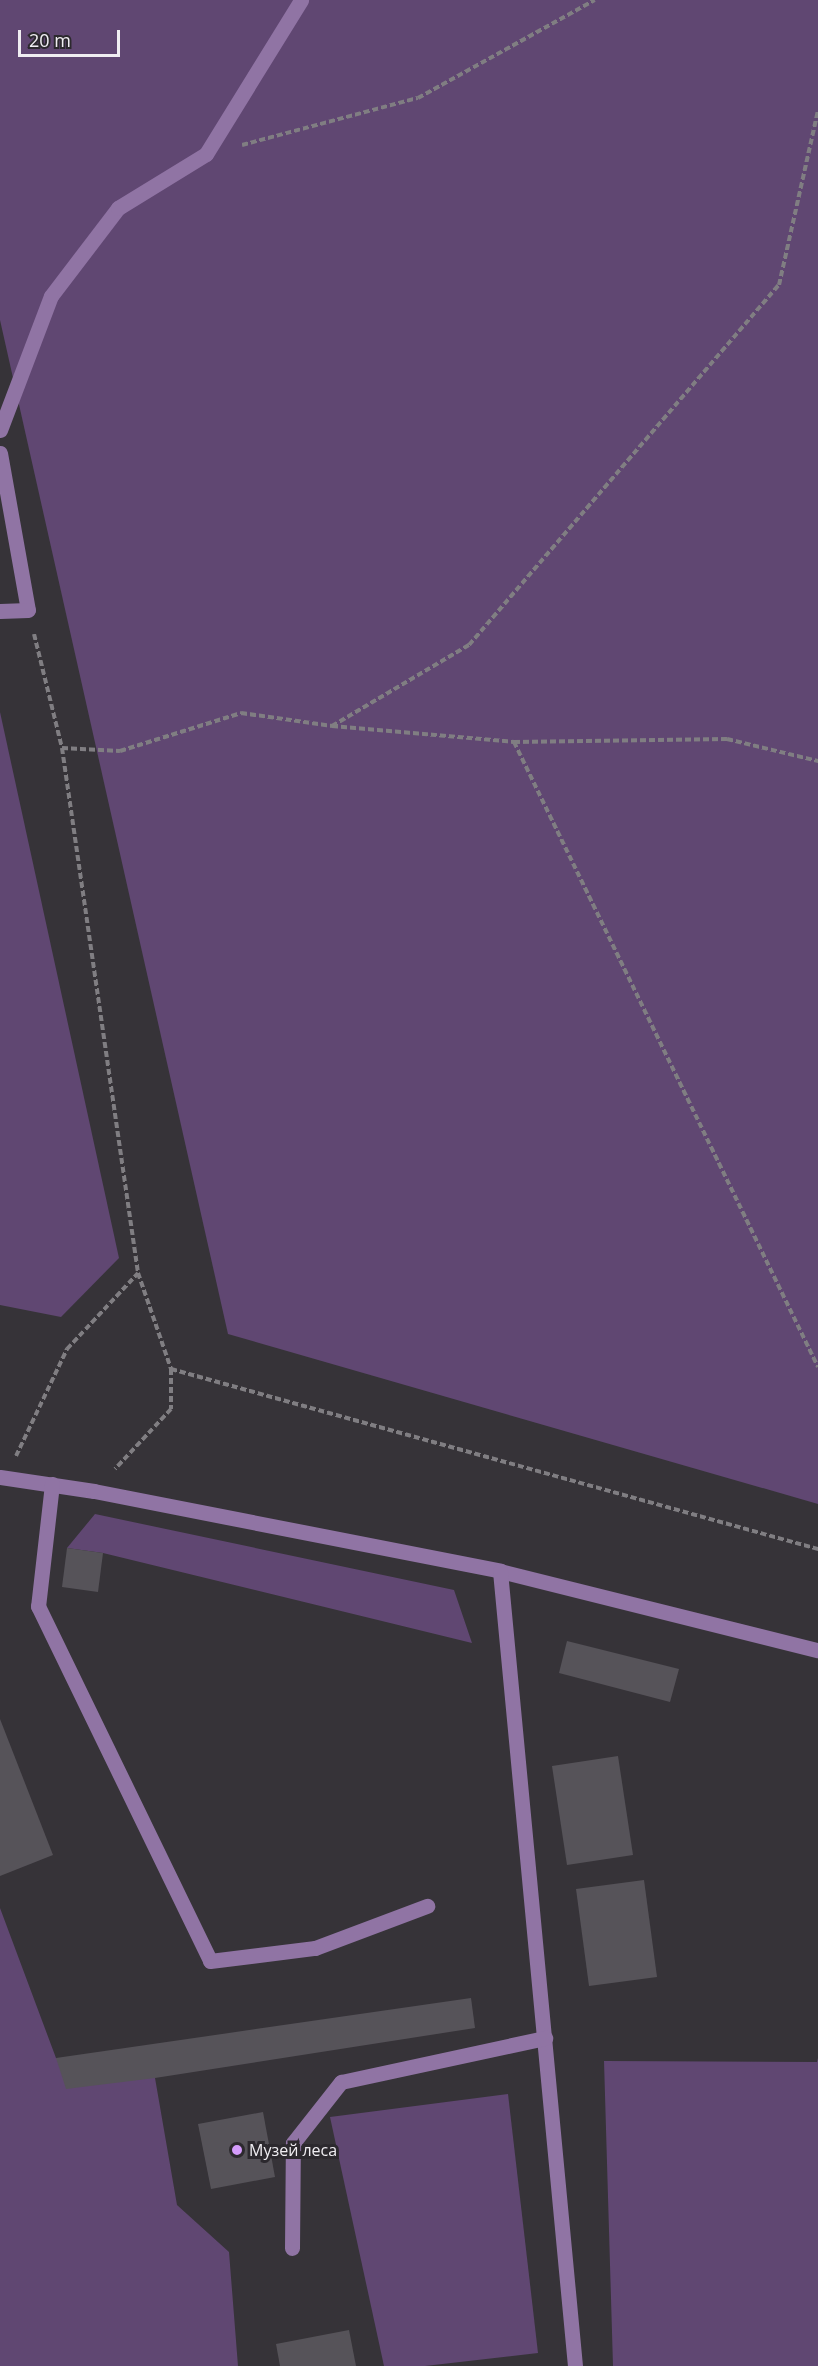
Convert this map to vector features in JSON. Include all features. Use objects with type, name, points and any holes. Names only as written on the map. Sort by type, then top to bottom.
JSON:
[{"type":"lane","points":[[0,430],[51,296],[118,208],[206,154],[301,0]]},
{"type":"lane","points":[[0,453],[28,610],[0,610]]},
{"type":"lane","points":[[3,1477],[94,1491],[500,1571],[818,1650]]},
{"type":"lane","points":[[52,1484],[38,1606],[210,1961],[315,1948],[427,1906]]},
{"type":"lane","points":[[500,1571],[575,2366]]},
{"type":"lane","points":[[292,2248],[293,2143],[341,2082],[545,2038]]},
{"type":"path","points":[[206,154],[418,98],[595,0]]},
{"type":"path","points":[[332,726],[470,645],[779,285],[818,110]]},
{"type":"path","points":[[28,610],[62,748],[138,1273],[171,1369],[171,1409],[94,1491]]},
{"type":"path","points":[[62,748],[120,751],[241,713],[332,726],[514,742],[727,739],[818,761]]},
{"type":"path","points":[[514,742],[818,1367]]},
{"type":"path","points":[[3,1477],[67,1349],[138,1273]]},
{"type":"path","points":[[171,1369],[818,1549]]},
{"type":"shaded area","points":[[0,0],[818,0],[818,1504],[228,1334],[0,320]]},
{"type":"shaded area","points":[[0,712],[119,1258],[61,1317],[0,1305]]},
{"type":"shaded area","points":[[95,1514],[454,1590],[472,1643],[103,1553],[67,1548]]},
{"type":"shaded area","points":[[0,1908],[56,2058],[155,2078],[177,2205],[229,2252],[238,2366],[0,2366]]},
{"type":"shaded area","points":[[818,2058],[818,2366],[613,2366],[604,2061],[817,2062]]},
{"type":"shaded area","points":[[508,2094],[538,2353],[425,2366],[384,2366],[330,2117]]},
{"type":"building","points":[[67,1548],[103,1553],[98,1592],[62,1587]]},
{"type":"building","points":[[567,1641],[679,1669],[670,1702],[559,1673]]},
{"type":"building","points":[[0,1719],[53,1855],[0,1876]]},
{"type":"building","points":[[618,1756],[633,1855],[567,1865],[552,1766]]},
{"type":"building","points":[[644,1880],[657,1977],[589,1986],[576,1889]]},
{"type":"building","points":[[471,1998],[475,2028],[155,2078],[66,2089],[56,2058]]},
{"type":"building","name":"Музей леса","points":[[263,2112],[275,2177],[211,2189],[198,2124]]},
{"type":"building","points":[[349,2330],[356,2366],[280,2366],[276,2344]]},
{"type":"place","name":"Музей леса","points":[[237,2150]]}]
